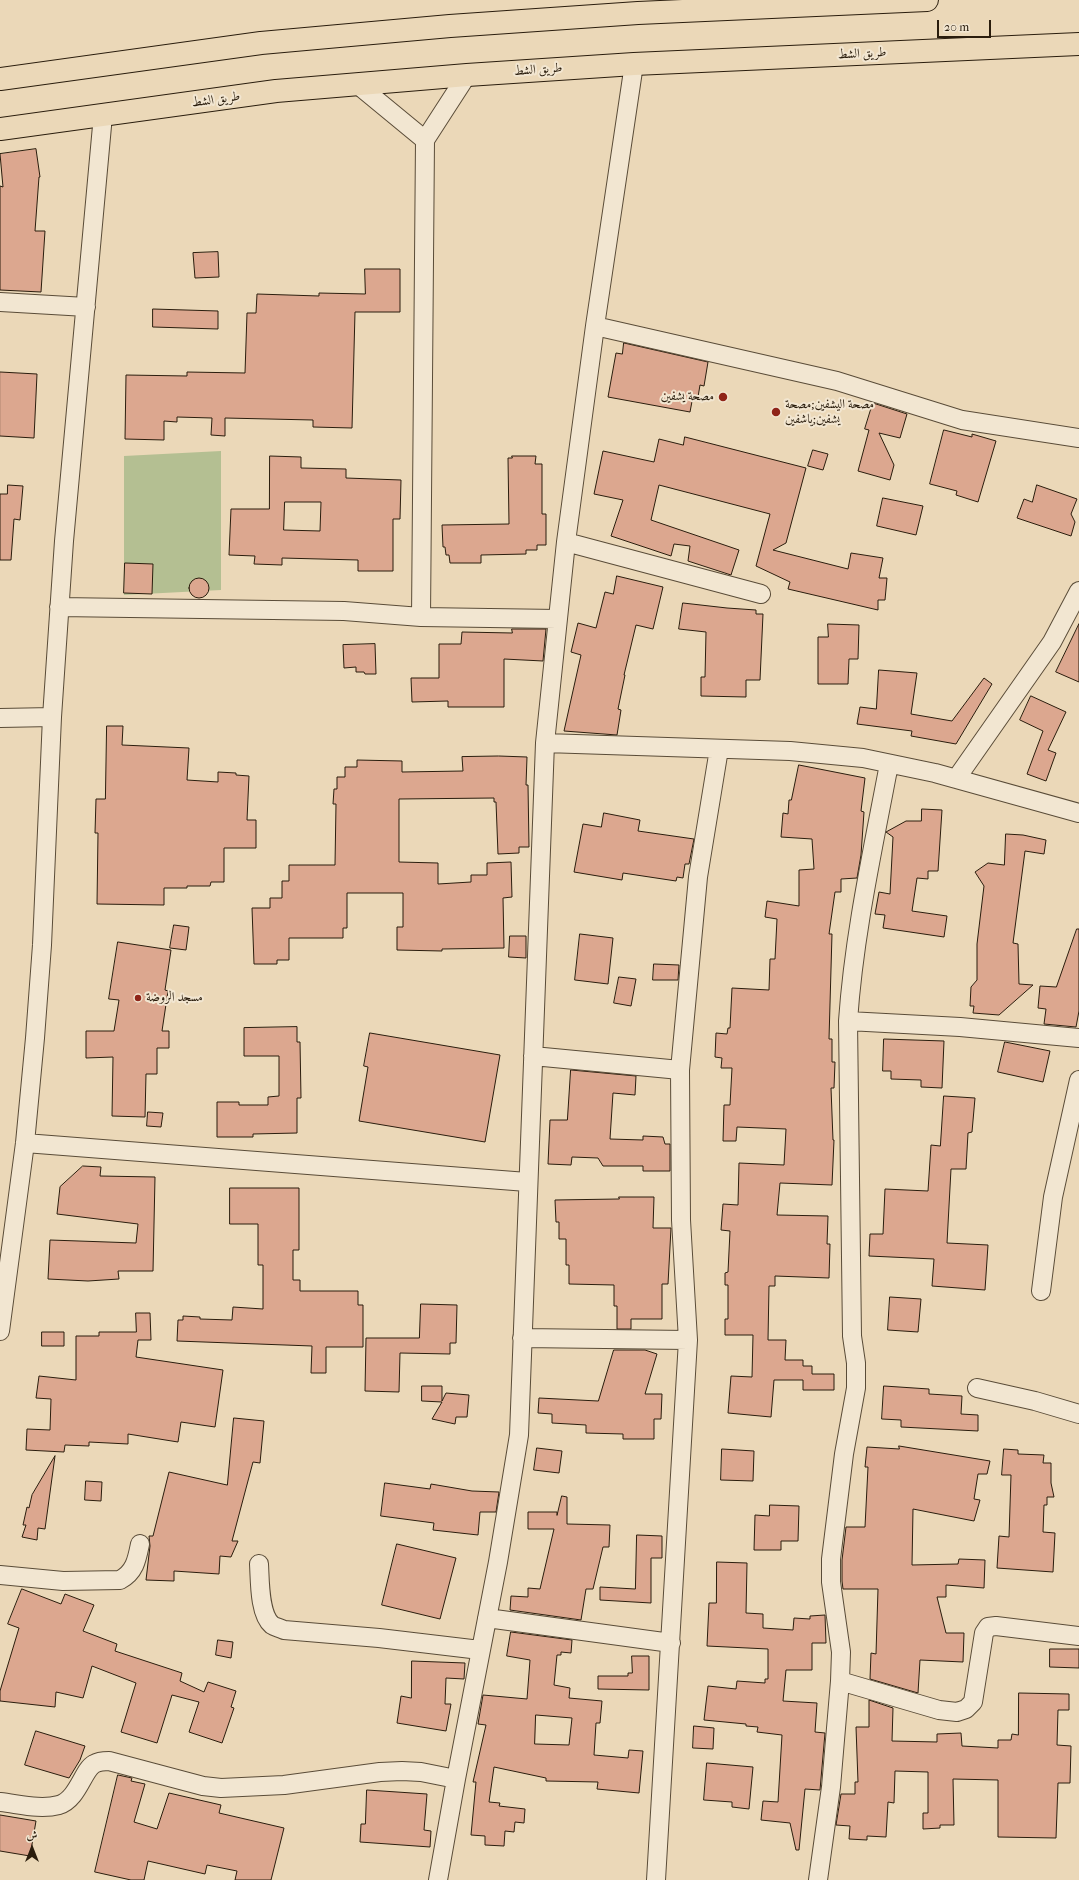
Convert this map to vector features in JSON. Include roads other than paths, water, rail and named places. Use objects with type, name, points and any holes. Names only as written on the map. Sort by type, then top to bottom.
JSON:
[{"type":"highway","points":[[0,80],[261,43],[450,26],[638,13],[927,0]]},
{"type":"highway","name":"طريق الشط","points":[[0,129],[276,91],[467,75],[634,64],[1079,44]]},
{"type":"street","points":[[438,1880],[487,1618],[519,1435],[527,1182],[545,743],[566,542],[595,326],[634,64]]},
{"type":"street","points":[[421,617],[425,140],[467,75]]},
{"type":"street","points":[[357,84],[425,140]]},
{"type":"street","points":[[0,1331],[25,1143],[42,945],[52,717],[59,607],[103,115]]},
{"type":"street","points":[[0,302],[86,308]]},
{"type":"street","points":[[595,326],[837,381],[962,420],[1079,438]]},
{"type":"street","points":[[566,542],[761,594]]},
{"type":"street","points":[[956,779],[1052,642],[1079,591]]},
{"type":"street","points":[[59,607],[344,611],[421,617],[557,619]]},
{"type":"street","points":[[0,718],[52,717]]},
{"type":"street","points":[[545,743],[790,751],[863,758],[935,773],[1079,814]]},
{"type":"street","points":[[656,1880],[688,1340],[681,1220],[680,1070],[698,877],[719,749]]},
{"type":"street","points":[[818,1880],[831,1788],[840,1681],[841,1652],[831,1582],[831,1559],[844,1454],[856,1388],[856,1363],[852,1336],[848,1021],[851,972],[858,926],[889,764]]},
{"type":"street","points":[[848,1021],[960,1027],[1079,1038]]},
{"type":"street","points":[[533,1056],[680,1070]]},
{"type":"street","points":[[1041,1291],[1053,1197],[1079,1080]]},
{"type":"street","points":[[25,1143],[527,1182]]},
{"type":"street","points":[[522,1338],[688,1340]]},
{"type":"street","points":[[978,1388],[1035,1401],[1079,1414]]},
{"type":"street","points":[[0,1575],[63,1581],[120,1580],[128,1576],[133,1569],[140,1544]]},
{"type":"street","points":[[258,1564],[262,1604],[267,1618],[273,1625],[284,1630],[379,1638],[480,1650]]},
{"type":"street","points":[[487,1618],[671,1644]]},
{"type":"street","points":[[840,1681],[939,1710],[957,1712],[966,1709],[973,1702],[984,1633],[988,1627],[996,1626],[1079,1636]]},
{"type":"street","points":[[0,1802],[45,1807],[60,1805],[78,1788],[93,1764],[101,1761],[110,1761],[203,1786],[221,1788],[262,1787],[402,1771],[421,1772],[456,1778]]},
{"type":"place","name":"مصحة يشفين","points":[[723,397]]},
{"type":"place","name":"مصحة اليشفين;مصحة يشفين;ياشفين","points":[[776,412]]},
{"type":"place","name":"مسجد الروضة","points":[[138,998]]}]
